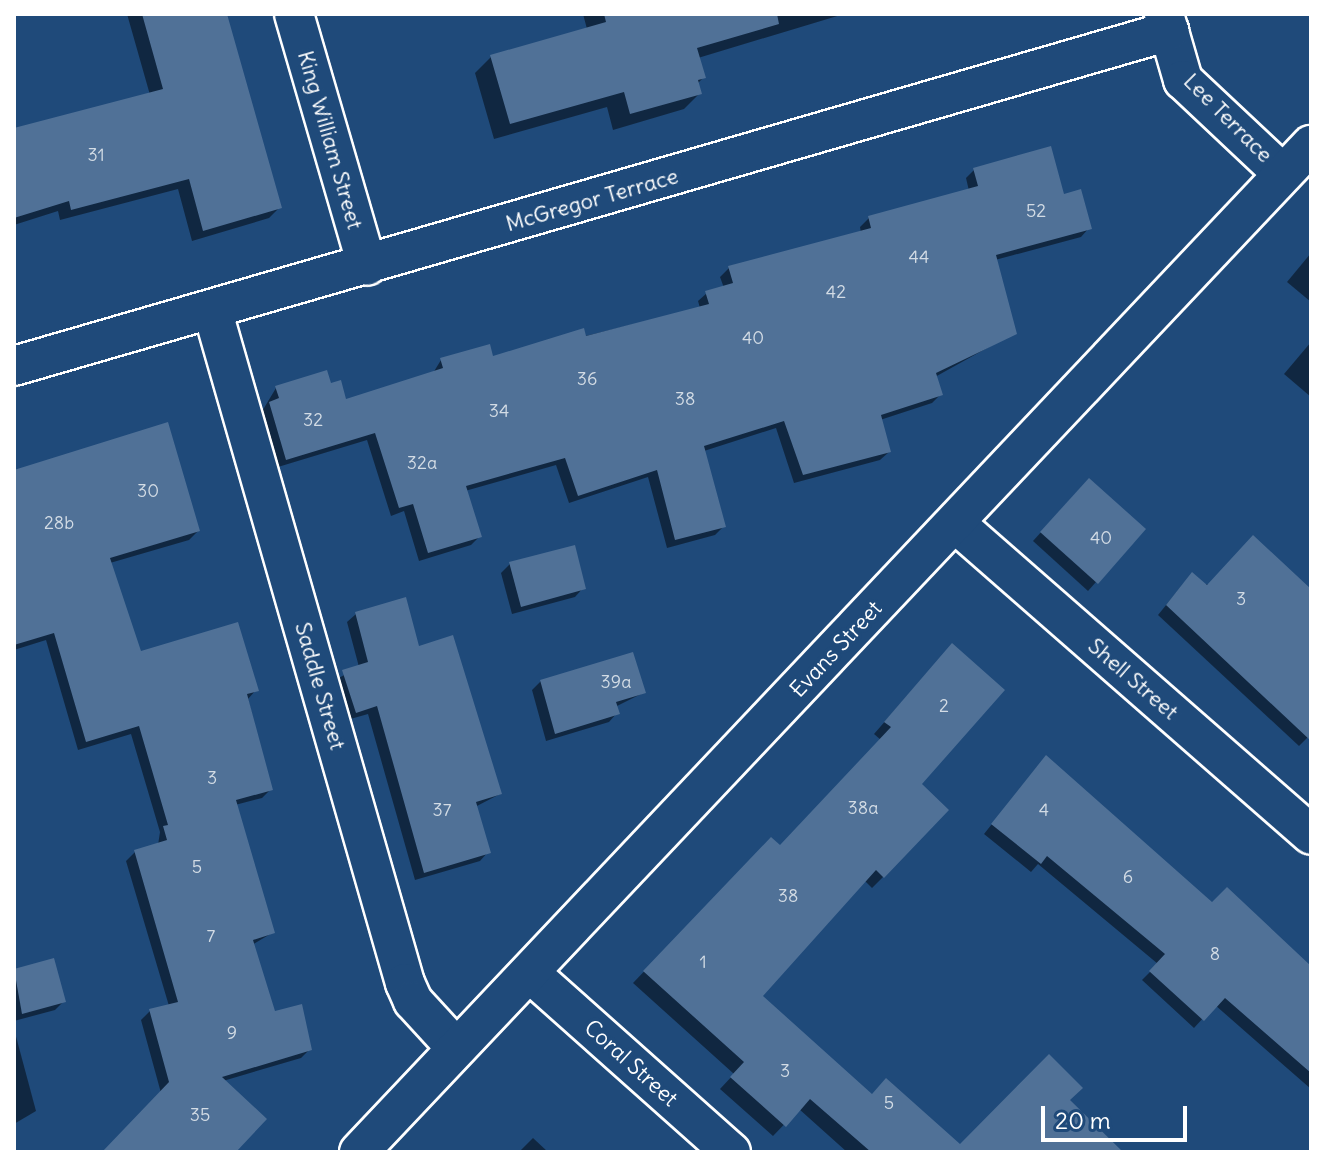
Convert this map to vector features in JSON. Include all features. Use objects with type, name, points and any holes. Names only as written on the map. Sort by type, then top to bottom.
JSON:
[{"type":"street","name":"King William Street","points":[[294,14],[367,266]]},
{"type":"street","name":"McGregor Terrace","points":[[14,366],[367,266],[1166,22]]},
{"type":"street","name":"Lee Terrace","points":[[1166,22],[1183,80],[1283,174]]},
{"type":"street","name":"Evans Street","points":[[359,1152],[456,1048],[531,974],[1311,145]]},
{"type":"street","name":"Saddle Street","points":[[212,309],[405,983],[413,1001],[456,1048]]},
{"type":"street","name":"Shell Street","points":[[955,523],[1311,835]]},
{"type":"street","name":"Coral Street","points":[[531,974],[731,1152]]},
{"type":"building","points":[[142,14],[227,14],[282,208],[203,231],[189,179],[71,210],[69,201],[14,218],[14,128],[163,89]]},
{"type":"building","points":[[604,14],[777,14],[779,24],[697,48],[706,78],[698,80],[702,94],[630,114],[624,92],[510,124],[490,55],[606,22]]},
{"type":"building","points":[[1051,146],[1064,194],[1081,189],[1092,229],[996,255],[1017,334],[936,373],[943,395],[881,415],[891,452],[803,475],[784,421],[704,446],[726,527],[675,540],[657,470],[578,496],[565,458],[466,486],[482,537],[428,553],[413,504],[399,508],[375,433],[286,460],[269,402],[279,398],[275,386],[327,370],[331,383],[341,380],[346,399],[443,368],[440,358],[490,344],[493,356],[584,328],[586,336],[709,304],[705,291],[733,283],[728,266],[871,228],[868,216],[978,186],[973,168]]},
{"type":"building","points":[[168,422],[200,531],[110,558],[141,651],[238,622],[259,691],[247,694],[273,790],[236,800],[275,933],[253,940],[275,1011],[302,1004],[312,1050],[222,1077],[267,1119],[236,1152],[102,1152],[169,1082],[149,1009],[178,1002],[134,850],[167,840],[163,826],[168,825],[139,726],[86,742],[54,633],[14,645],[14,470]]},
{"type":"building","points":[[1089,478],[1146,529],[1098,584],[1040,532]]},
{"type":"building","points":[[1253,535],[1311,589],[1311,741],[1166,605],[1192,572],[1207,585]]},
{"type":"building","points":[[575,545],[586,589],[521,607],[509,562]]},
{"type":"building","points":[[406,597],[419,646],[453,635],[502,794],[476,802],[491,853],[424,873],[377,706],[356,713],[342,670],[368,662],[355,612]]},
{"type":"building","points":[[952,643],[1005,690],[922,784],[949,810],[884,878],[876,870],[763,996],[872,1094],[886,1078],[960,1144],[1049,1054],[1083,1088],[1070,1100],[1123,1152],[871,1152],[810,1099],[786,1127],[730,1077],[744,1062],[643,971],[771,837],[780,845],[891,727],[884,722]]},
{"type":"building","points":[[633,652],[646,693],[616,702],[620,714],[555,734],[540,680]]},
{"type":"building","points":[[1046,755],[1212,902],[1227,887],[1311,966],[1311,1073],[1225,998],[1204,1021],[1149,971],[1165,954],[1047,856],[1041,864],[991,824]]},
{"type":"building","points":[[54,958],[66,1002],[22,1014],[14,969]]}]
